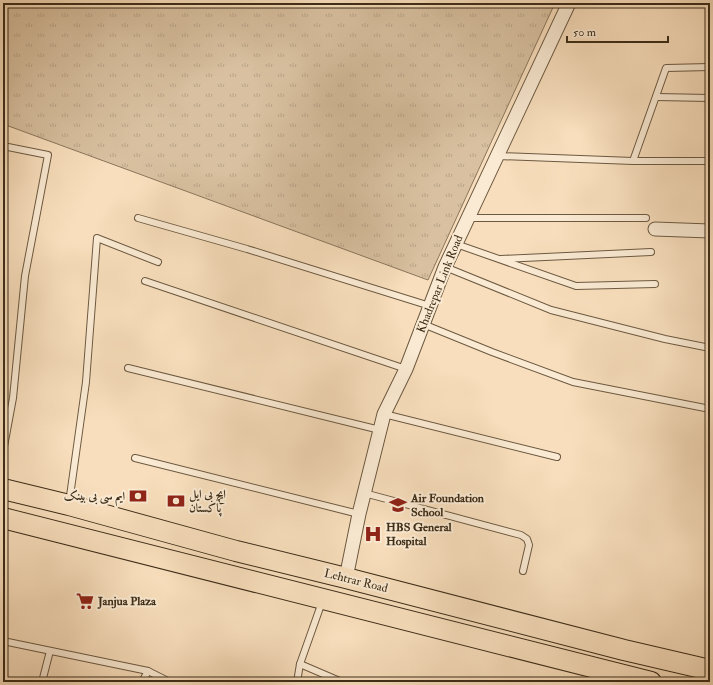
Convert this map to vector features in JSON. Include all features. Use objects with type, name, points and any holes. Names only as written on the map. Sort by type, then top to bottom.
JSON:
[{"type":"main road","name":"Lehtrar Road","points":[[3,489],[69,505],[236,551],[624,650],[710,670]]},
{"type":"main road","points":[[3,518],[322,600],[651,682]]},
{"type":"main road","points":[[229,576],[236,551]]},
{"type":"street","name":"Khadrepar Link Road","points":[[346,578],[359,514],[384,414],[406,369],[445,267],[570,3]]},
{"type":"street","points":[[655,229],[710,231]]},
{"type":"lane","points":[[633,161],[666,68],[710,67]]},
{"type":"lane","points":[[656,97],[710,98]]},
{"type":"lane","points":[[3,146],[48,155],[25,276],[13,398],[3,452]]},
{"type":"lane","points":[[498,156],[633,161],[710,161]]},
{"type":"lane","points":[[138,218],[247,249],[430,306]]},
{"type":"lane","points":[[468,218],[646,218]]},
{"type":"lane","points":[[69,505],[86,382],[97,238],[158,262]]},
{"type":"lane","points":[[456,244],[576,286],[655,284]]},
{"type":"lane","points":[[497,259],[651,252]]},
{"type":"lane","points":[[445,267],[551,310],[664,339],[710,348]]},
{"type":"lane","points":[[145,281],[406,369]]},
{"type":"lane","points":[[423,324],[492,352],[573,382],[710,409]]},
{"type":"lane","points":[[128,368],[380,430]]},
{"type":"lane","points":[[384,414],[558,457]]},
{"type":"lane","points":[[135,458],[359,514]]},
{"type":"lane","points":[[364,493],[521,535],[527,539],[530,545],[523,571]]},
{"type":"lane","points":[[297,682],[300,664],[322,600]]},
{"type":"lane","points":[[3,641],[148,671],[170,682]]},
{"type":"lane","points":[[42,682],[50,650]]},
{"type":"lane","points":[[300,664],[342,682]]},
{"type":"lane","points":[[142,682],[148,671]]},
{"type":"green space","points":[[3,3],[555,3],[428,280],[3,124]]},
{"type":"place","name":"ایم سی بی بینک","points":[[138,496]]},
{"type":"place","name":"ایچ بی ایل پاکستان","points":[[176,501]]},
{"type":"place","name":"Air Foundation School","points":[[398,505]]},
{"type":"place","name":"HBS General Hospital","points":[[373,534]]},
{"type":"place","name":"Janjua Plaza","points":[[85,601]]}]
